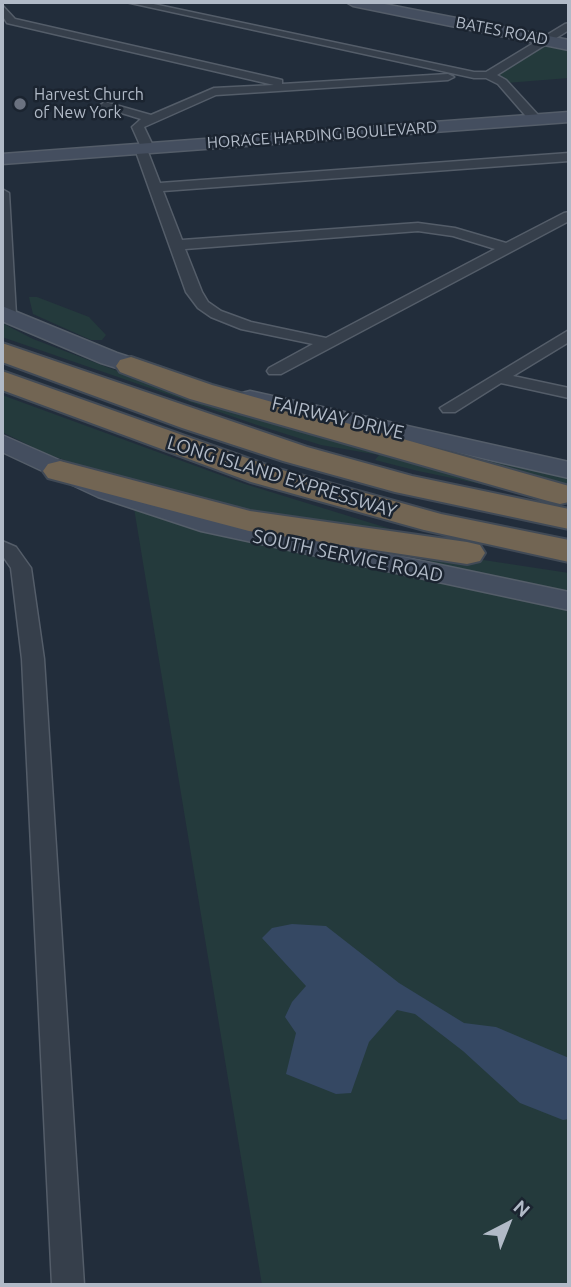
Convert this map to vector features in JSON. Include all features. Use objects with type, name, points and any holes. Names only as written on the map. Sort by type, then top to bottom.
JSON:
[{"type":"highway","name":"LONG ISLAND EXPRESSWAY","points":[[2,352],[295,454],[407,485],[569,519]]},
{"type":"highway","points":[[120,362],[201,392],[569,497]]},
{"type":"highway","name":"LONG ISLAND EXPRESSWAY","points":[[2,380],[263,475],[436,523],[569,551]]},
{"type":"highway","points":[[60,471],[249,521],[569,568]]},
{"type":"main road","name":"BATES ROAD","points":[[353,2],[569,45]]},
{"type":"main road","name":"HORACE HARDING BOULEVARD","points":[[2,159],[569,117]]},
{"type":"main road","name":"FAIRWAY DRIVE","points":[[5,314],[120,362],[253,399],[569,470]]},
{"type":"main road","name":"SOUTH SERVICE ROAD","points":[[2,443],[60,471],[129,499],[239,533],[569,601]]},
{"type":"street","points":[[131,2],[474,75]]},
{"type":"street","points":[[188,14],[208,6]]},
{"type":"street","points":[[2,8],[11,21],[300,87]]},
{"type":"street","points":[[488,75],[569,26]]},
{"type":"street","points":[[214,93],[488,75],[502,82],[535,119]]},
{"type":"street","points":[[255,77],[150,118],[138,127],[194,292],[204,305],[216,314],[247,326],[329,343]]},
{"type":"street","points":[[105,106],[150,118]]},
{"type":"street","points":[[157,187],[569,157]]},
{"type":"street","points":[[2,193],[5,314]]},
{"type":"street","points":[[275,371],[569,216]]},
{"type":"street","points":[[178,245],[418,227],[455,232],[507,248]]},
{"type":"street","points":[[449,408],[569,335]]},
{"type":"street","points":[[499,378],[569,393]]},
{"type":"street","points":[[2,547],[9,551],[21,568],[33,659],[68,1285]]},
{"type":"green space","points":[[548,41],[569,46],[569,78],[506,83],[491,75]]},
{"type":"green space","points":[[29,297],[37,297],[89,317],[106,335],[102,340],[91,340],[33,314]]},
{"type":"green space","points":[[2,323],[33,339],[120,372],[543,497],[418,471],[375,460],[379,455],[321,445],[257,425],[2,337]]},
{"type":"green space","points":[[2,395],[245,484],[410,535],[253,514],[119,479],[47,454],[2,432]]},
{"type":"green space","points":[[368,432],[569,476],[569,488]]},
{"type":"green space","points":[[133,502],[496,590],[569,603],[569,1285],[262,1285]]},
{"type":"green space","points":[[444,554],[569,573],[569,592],[436,564],[425,558]]},
{"type":"water","points":[[292,924],[326,926],[399,983],[464,1023],[496,1027],[569,1058],[569,1119],[563,1120],[520,1103],[463,1051],[415,1014],[397,1010],[369,1042],[351,1093],[336,1094],[286,1074],[296,1033],[285,1017],[292,1002],[306,986],[262,938],[272,928]]},
{"type":"place","name":"Harvest Church of New York","points":[[20,104]]}]
